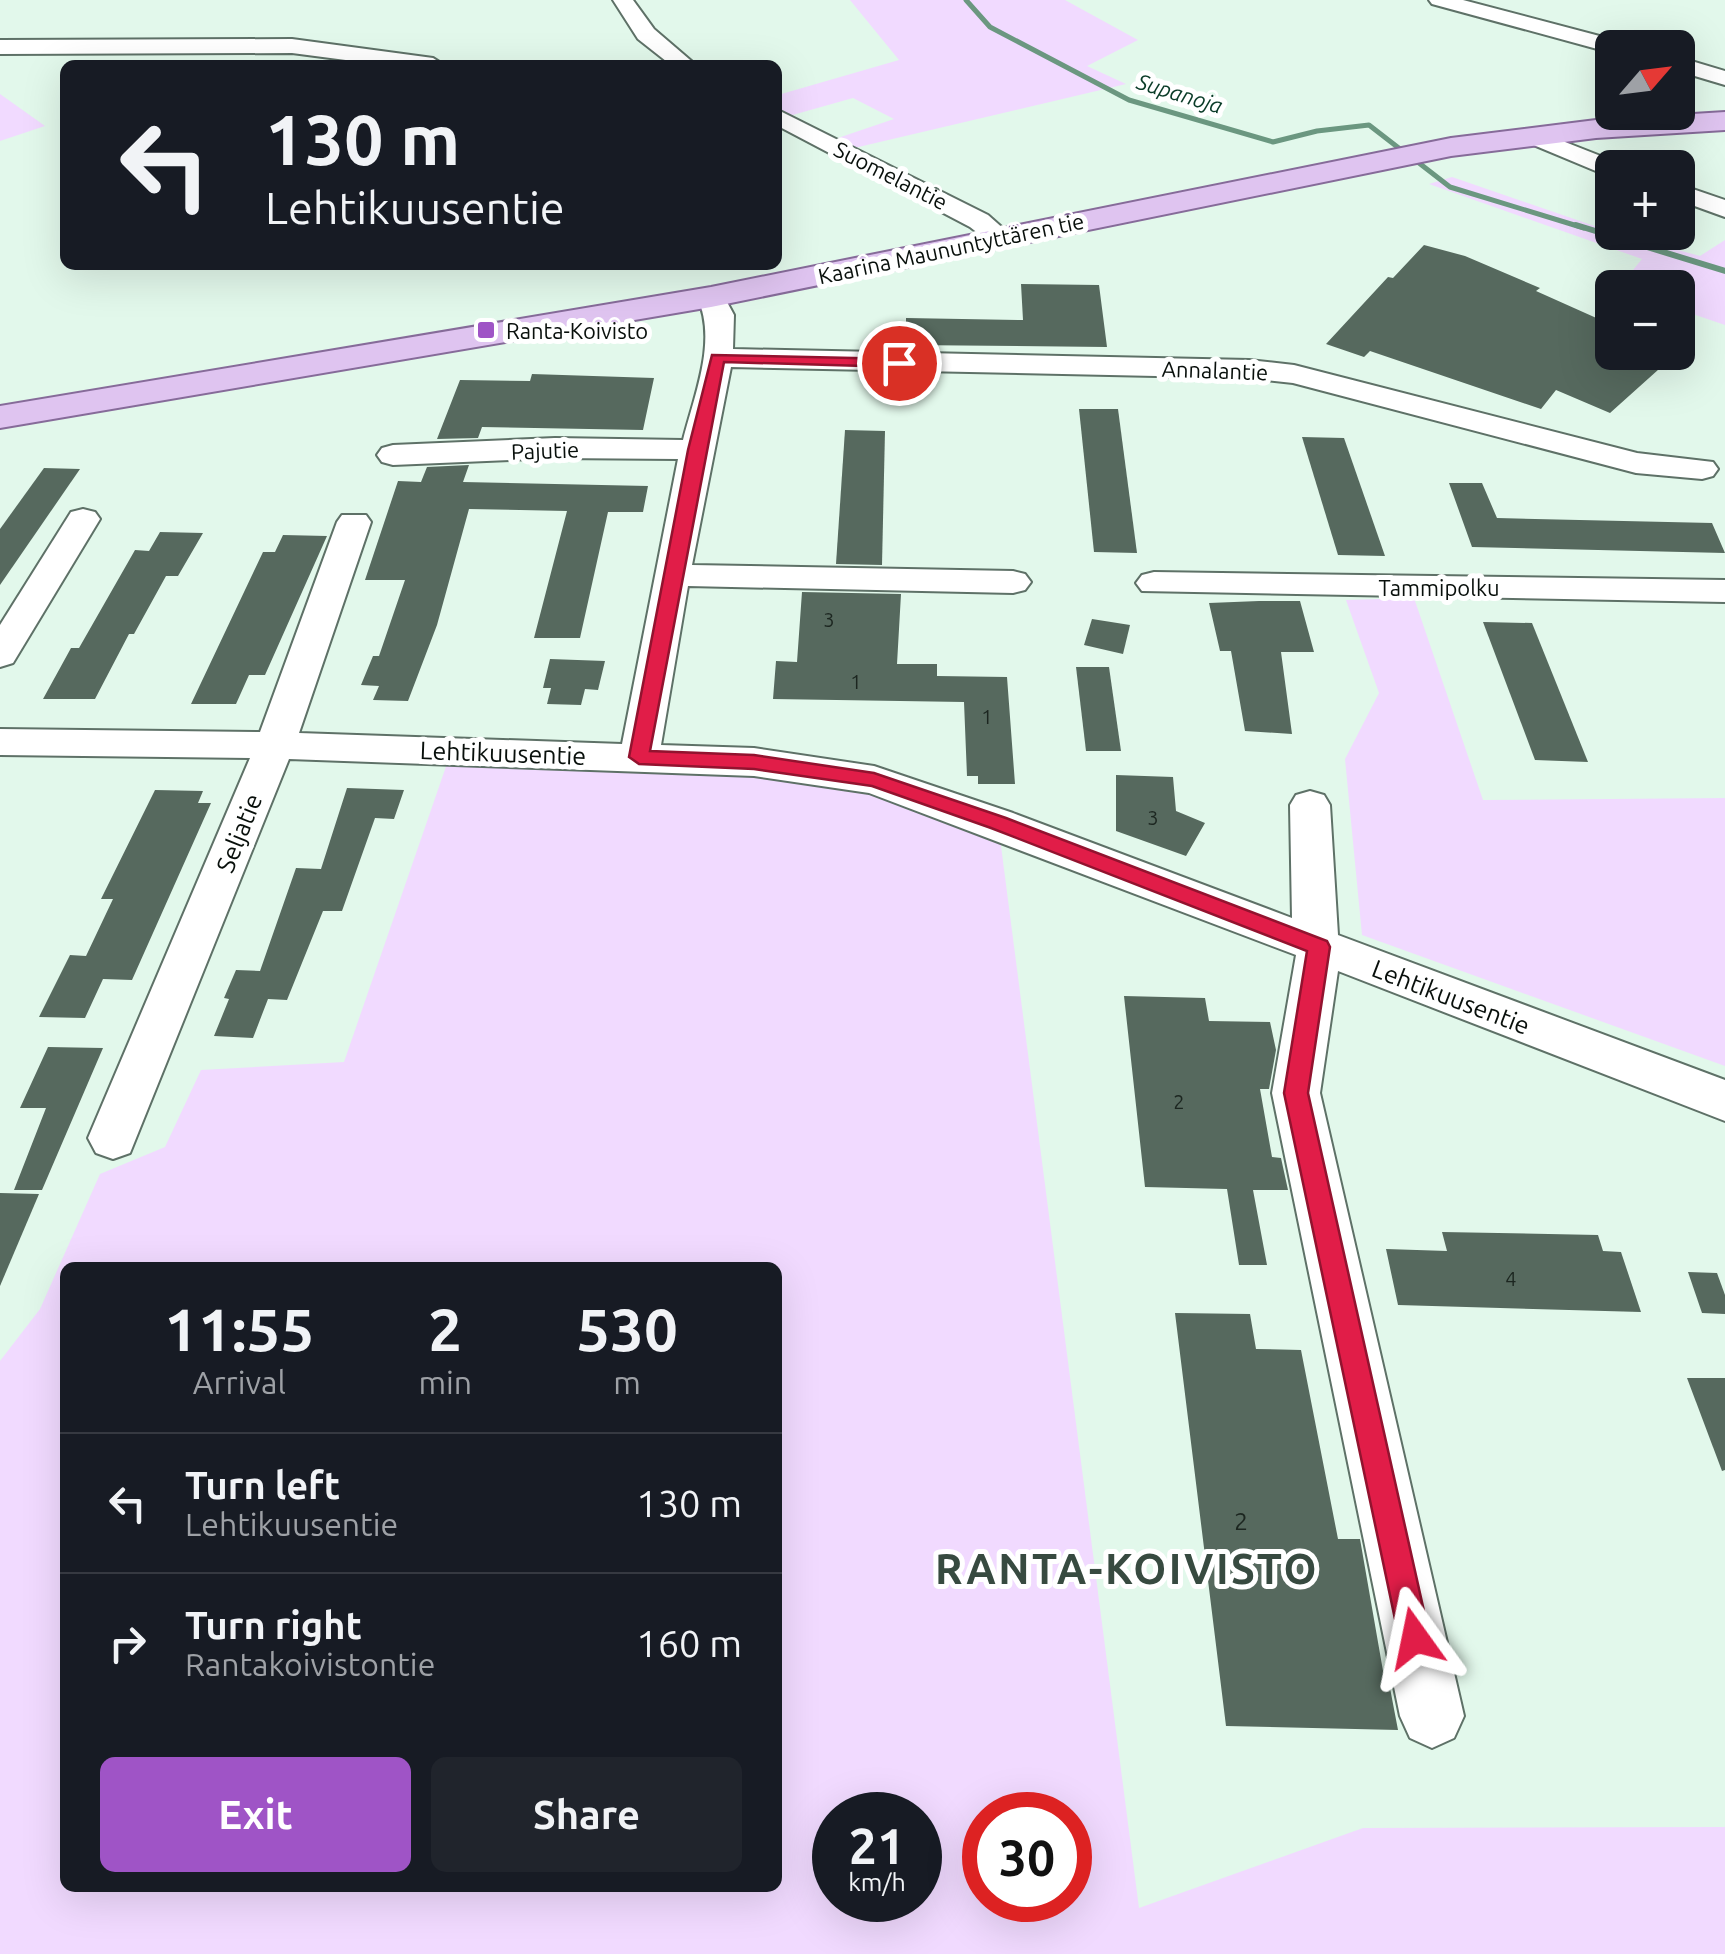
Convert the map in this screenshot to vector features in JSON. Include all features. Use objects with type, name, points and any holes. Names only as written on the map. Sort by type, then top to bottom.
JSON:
[{"type":"main road","name":"Kaarina Maununtyttären tie","points":[[0,418],[712,297],[1386,158],[1532,136],[1725,121]]},
{"type":"street","points":[[623,0],[646,34],[679,60]]},
{"type":"street","points":[[1438,0],[1595,42]]},
{"type":"street","points":[[0,47],[292,46],[396,60]]},
{"type":"street","points":[[1695,68],[1724,76]]},
{"type":"street","name":"Suomelantie","points":[[782,119],[978,221],[1002,238]]},
{"type":"street","points":[[1532,136],[1595,161]]},
{"type":"street","points":[[1695,198],[1725,208]]},
{"type":"street","points":[[639,757],[696,450],[718,358],[720,315],[712,297]]},
{"type":"street","name":"Annalantie","points":[[718,358],[1294,374],[1636,463],[1702,468]]},
{"type":"street","name":"Pajutie","points":[[393,454],[555,448],[696,450]]},
{"type":"street","points":[[0,655],[83,518]]},
{"type":"street","name":"Seljatie","points":[[112,1138],[276,745],[354,522]]},
{"type":"street","points":[[672,575],[730,564],[1014,582]]},
{"type":"street","name":"Tammipolku","points":[[1154,583],[1725,591]]},
{"type":"street","name":"Lehtikuusentie","points":[[0,742],[276,745],[639,757],[754,762],[874,780],[998,823],[1725,1101]]},
{"type":"street","points":[[1310,805],[1314,925],[1319,947],[1296,1093],[1432,1716]]},
{"type":"shaded area","points":[[850,0],[1065,0],[1138,40],[1087,66],[1126,84],[850,149],[832,140],[894,119],[853,98],[789,116],[782,112],[782,94],[899,60]]},
{"type":"shaded area","points":[[0,94],[45,126],[0,141]]},
{"type":"shaded area","points":[[1452,177],[1595,226],[1595,242],[1429,184]]},
{"type":"shaded area","points":[[1725,240],[1725,325],[1695,315],[1695,270],[1633,270],[1642,259],[1616,250],[1678,250],[1700,256]]},
{"type":"shaded area","points":[[1414,598],[1483,800],[1725,798],[1725,1066],[1362,935],[1345,759],[1379,693],[1346,600]]},
{"type":"shaded area","points":[[451,752],[754,762],[998,823],[1139,1908],[1363,1828],[1725,1827],[1725,1954],[0,1954],[0,1361],[40,1309],[60,1264],[60,1892],[782,1892],[782,1262],[61,1262],[100,1174],[165,1147],[201,1070],[344,1062]]},
{"type":"building","points":[[1424,245],[1465,256],[1540,288],[1536,291],[1595,317],[1595,370],[1658,370],[1610,413],[1556,390],[1541,409],[1370,351],[1364,357],[1326,344],[1388,277],[1393,278]]},
{"type":"building","points":[[1021,284],[1099,285],[1107,347],[906,345],[906,318],[1023,320]]},
{"type":"building","points":[[532,374],[654,378],[643,430],[482,427],[478,438],[437,439],[460,380],[530,381]]},
{"type":"building","points":[[1079,409],[1118,409],[1137,553],[1094,552]]},
{"type":"building","points":[[845,430],[885,431],[882,565],[836,564]]},
{"type":"building","points":[[1302,437],[1344,438],[1385,556],[1338,555]]},
{"type":"building","points":[[469,465],[463,482],[648,486],[643,512],[608,512],[580,638],[534,638],[567,511],[469,509],[437,625],[408,701],[373,700],[379,686],[361,685],[373,656],[379,656],[405,580],[365,580],[398,481],[421,482],[427,467]]},
{"type":"building","points":[[44,468],[80,469],[0,585],[0,529]]},
{"type":"building","points":[[1449,483],[1482,483],[1497,518],[1712,523],[1725,553],[1472,547]]},
{"type":"building","points":[[160,532],[203,533],[178,576],[166,576],[134,634],[129,634],[95,699],[43,699],[71,648],[79,648],[135,550],[149,551]]},
{"type":"building","points":[[283,535],[327,536],[265,675],[249,675],[236,704],[191,704],[263,552],[275,552]]},
{"type":"building","points":[[802,592],[901,594],[897,664],[937,664],[937,676],[1007,677],[1015,784],[978,784],[978,776],[967,776],[964,702],[773,699],[776,661],[797,662]]},
{"type":"building","points":[[1300,601],[1314,652],[1281,652],[1292,734],[1245,731],[1231,651],[1220,651],[1209,603]]},
{"type":"building","points":[[1092,619],[1130,625],[1123,654],[1084,645]]},
{"type":"building","points":[[1483,622],[1532,623],[1588,762],[1535,760]]},
{"type":"building","points":[[550,659],[605,661],[598,690],[585,689],[581,705],[547,704],[551,688],[543,688]]},
{"type":"building","points":[[1076,667],[1109,667],[1121,751],[1086,751]]},
{"type":"building","points":[[1116,775],[1173,777],[1176,811],[1205,823],[1186,856],[1116,831]]},
{"type":"building","points":[[347,788],[404,790],[394,819],[375,818],[342,911],[323,911],[287,1000],[268,999],[253,1038],[214,1036],[236,970],[260,971],[296,868],[321,869]]},
{"type":"building","points":[[155,790],[203,791],[198,803],[211,803],[132,980],[103,979],[85,1018],[39,1017],[70,955],[86,956],[113,899],[101,899]]},
{"type":"building","points":[[1124,996],[1205,998],[1209,1021],[1270,1022],[1276,1050],[1269,1089],[1260,1089],[1272,1157],[1281,1158],[1288,1190],[1253,1190],[1267,1265],[1239,1265],[1227,1189],[1145,1187]]},
{"type":"building","points":[[48,1047],[103,1048],[42,1190],[14,1190],[46,1108],[20,1108]]},
{"type":"building","points":[[0,1193],[39,1194],[0,1286]]},
{"type":"building","points":[[1442,1232],[1598,1235],[1603,1251],[1621,1252],[1641,1312],[1398,1305],[1386,1249],[1447,1251]]},
{"type":"building","points":[[1688,1272],[1717,1273],[1725,1295],[1725,1314],[1702,1313]]},
{"type":"building","points":[[1175,1313],[1250,1314],[1256,1349],[1301,1350],[1338,1539],[1360,1539],[1386,1688],[1390,1688],[1398,1730],[1226,1726]]},
{"type":"building","points":[[1687,1378],[1725,1378],[1725,1470],[1722,1471]]},
{"type":"waterway","name":"Supanoja","points":[[966,0],[990,27],[1129,100],[1273,142],[1317,131],[1369,125],[1400,149]]},
{"type":"waterway","points":[[1419,163],[1450,187],[1584,228]]},
{"type":"waterway","points":[[1576,225],[1725,271]]},
{"type":"place","name":"Ranta-Koivisto","points":[[486,330]]},
{"type":"district","name":"RANTA-KOIVISTO","points":[[1127,1568]]},
{"type":"route","points":[[899,363],[718,358],[696,450],[639,757],[754,762],[874,780],[998,823],[1319,947],[1296,1093],[1415,1638]]}]
